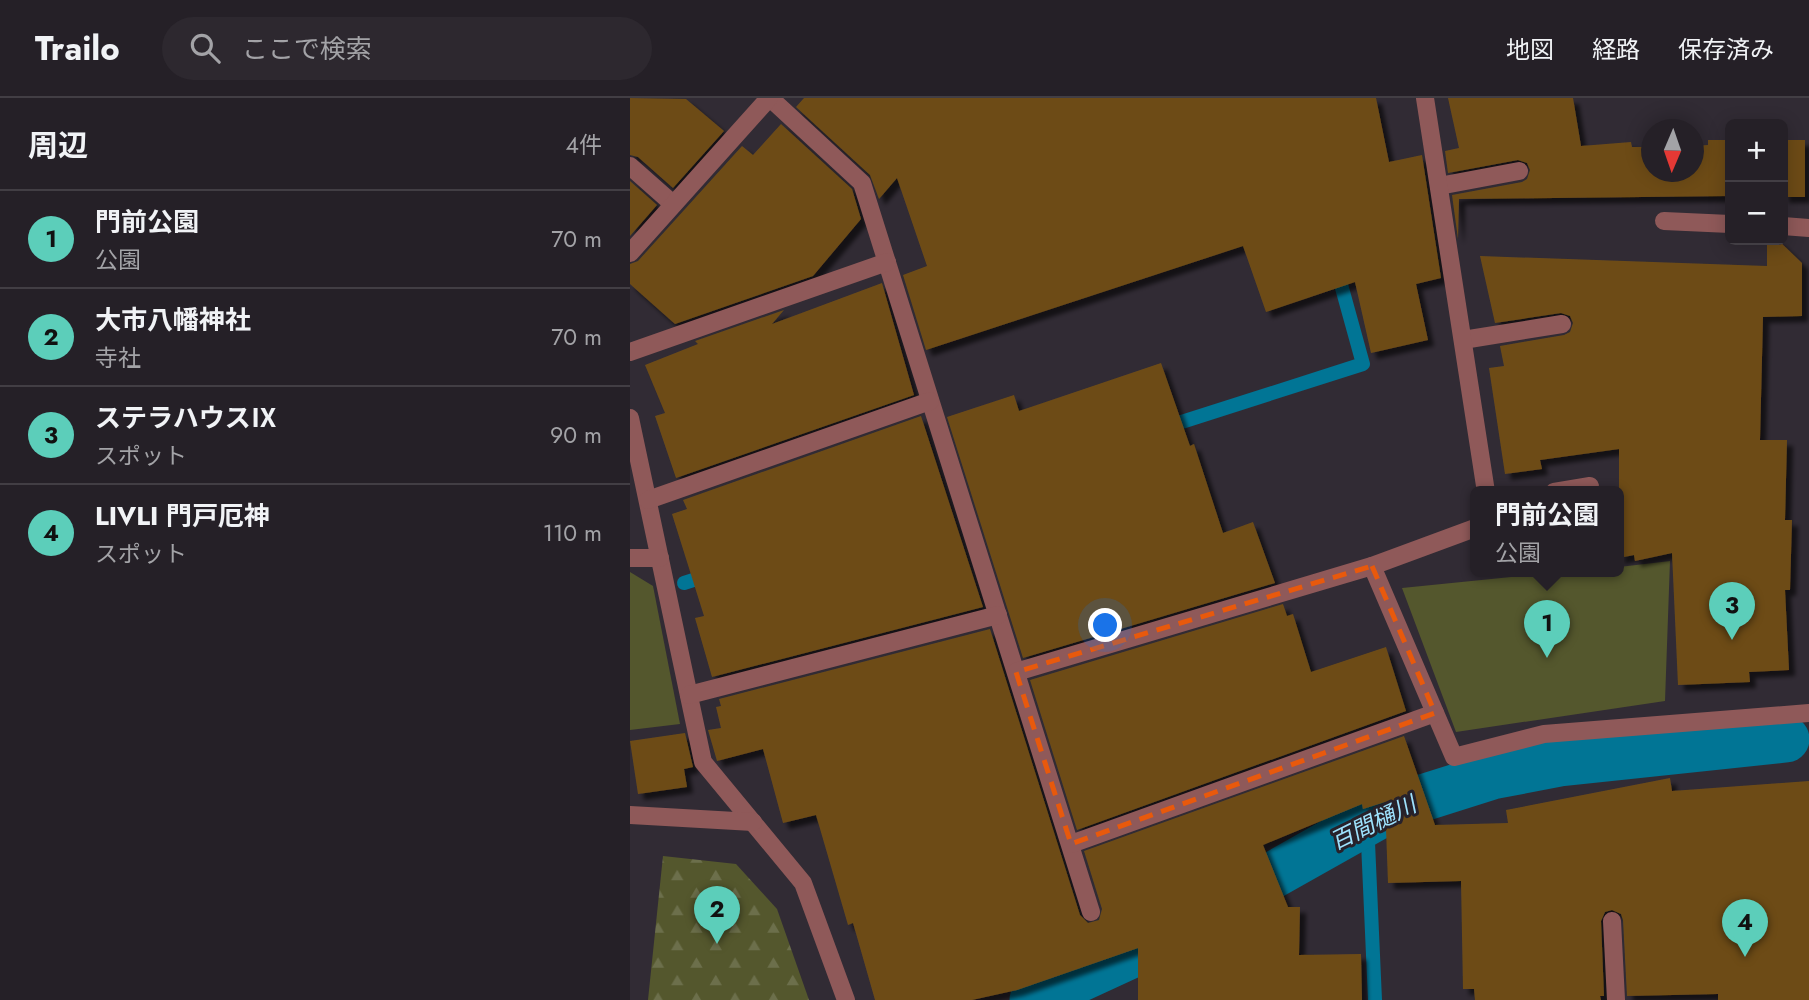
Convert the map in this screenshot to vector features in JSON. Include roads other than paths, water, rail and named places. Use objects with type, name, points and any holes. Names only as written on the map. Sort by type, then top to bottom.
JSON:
[{"type":"street","points":[[630,253],[769,98],[862,183],[1091,912]]},
{"type":"street","points":[[1425,98],[1485,486]]},
{"type":"street","points":[[630,166],[673,204]]},
{"type":"street","points":[[1438,186],[1519,171]]},
{"type":"street","points":[[1664,221],[1725,224]]},
{"type":"street","points":[[1788,226],[1809,228]]},
{"type":"street","points":[[630,352],[887,262]]},
{"type":"street","points":[[1463,340],[1562,324]]},
{"type":"street","points":[[648,500],[930,401]]},
{"type":"street","points":[[630,418],[703,762],[803,883],[846,1000]]},
{"type":"street","points":[[1016,672],[1372,566],[1470,530]]},
{"type":"street","points":[[630,558],[660,558]]},
{"type":"street","points":[[1372,566],[1454,757],[1544,734],[1809,713]]},
{"type":"street","points":[[689,695],[998,615]]},
{"type":"street","points":[[1070,844],[1435,713]]},
{"type":"street","points":[[630,814],[753,822]]},
{"type":"street","points":[[1612,921],[1616,1000]]},
{"type":"waterway","points":[[1166,427],[1363,364],[1337,270]]},
{"type":"waterway","points":[[684,583],[709,575]]},
{"type":"waterway","name":"百間樋川","points":[[1033,1000],[1131,955],[1394,807],[1492,776],[1560,763],[1786,739]]},
{"type":"waterway","points":[[1367,820],[1375,1000]]},
{"type":"place","name":"ステラハウスⅨ","points":[[1732,640]]},
{"type":"place","name":"門前公園","points":[[1547,658]]},
{"type":"place","name":"大市八幡神社","points":[[717,944]]},
{"type":"place","name":"LIVLI 門戸厄神","points":[[1745,957]]}]
